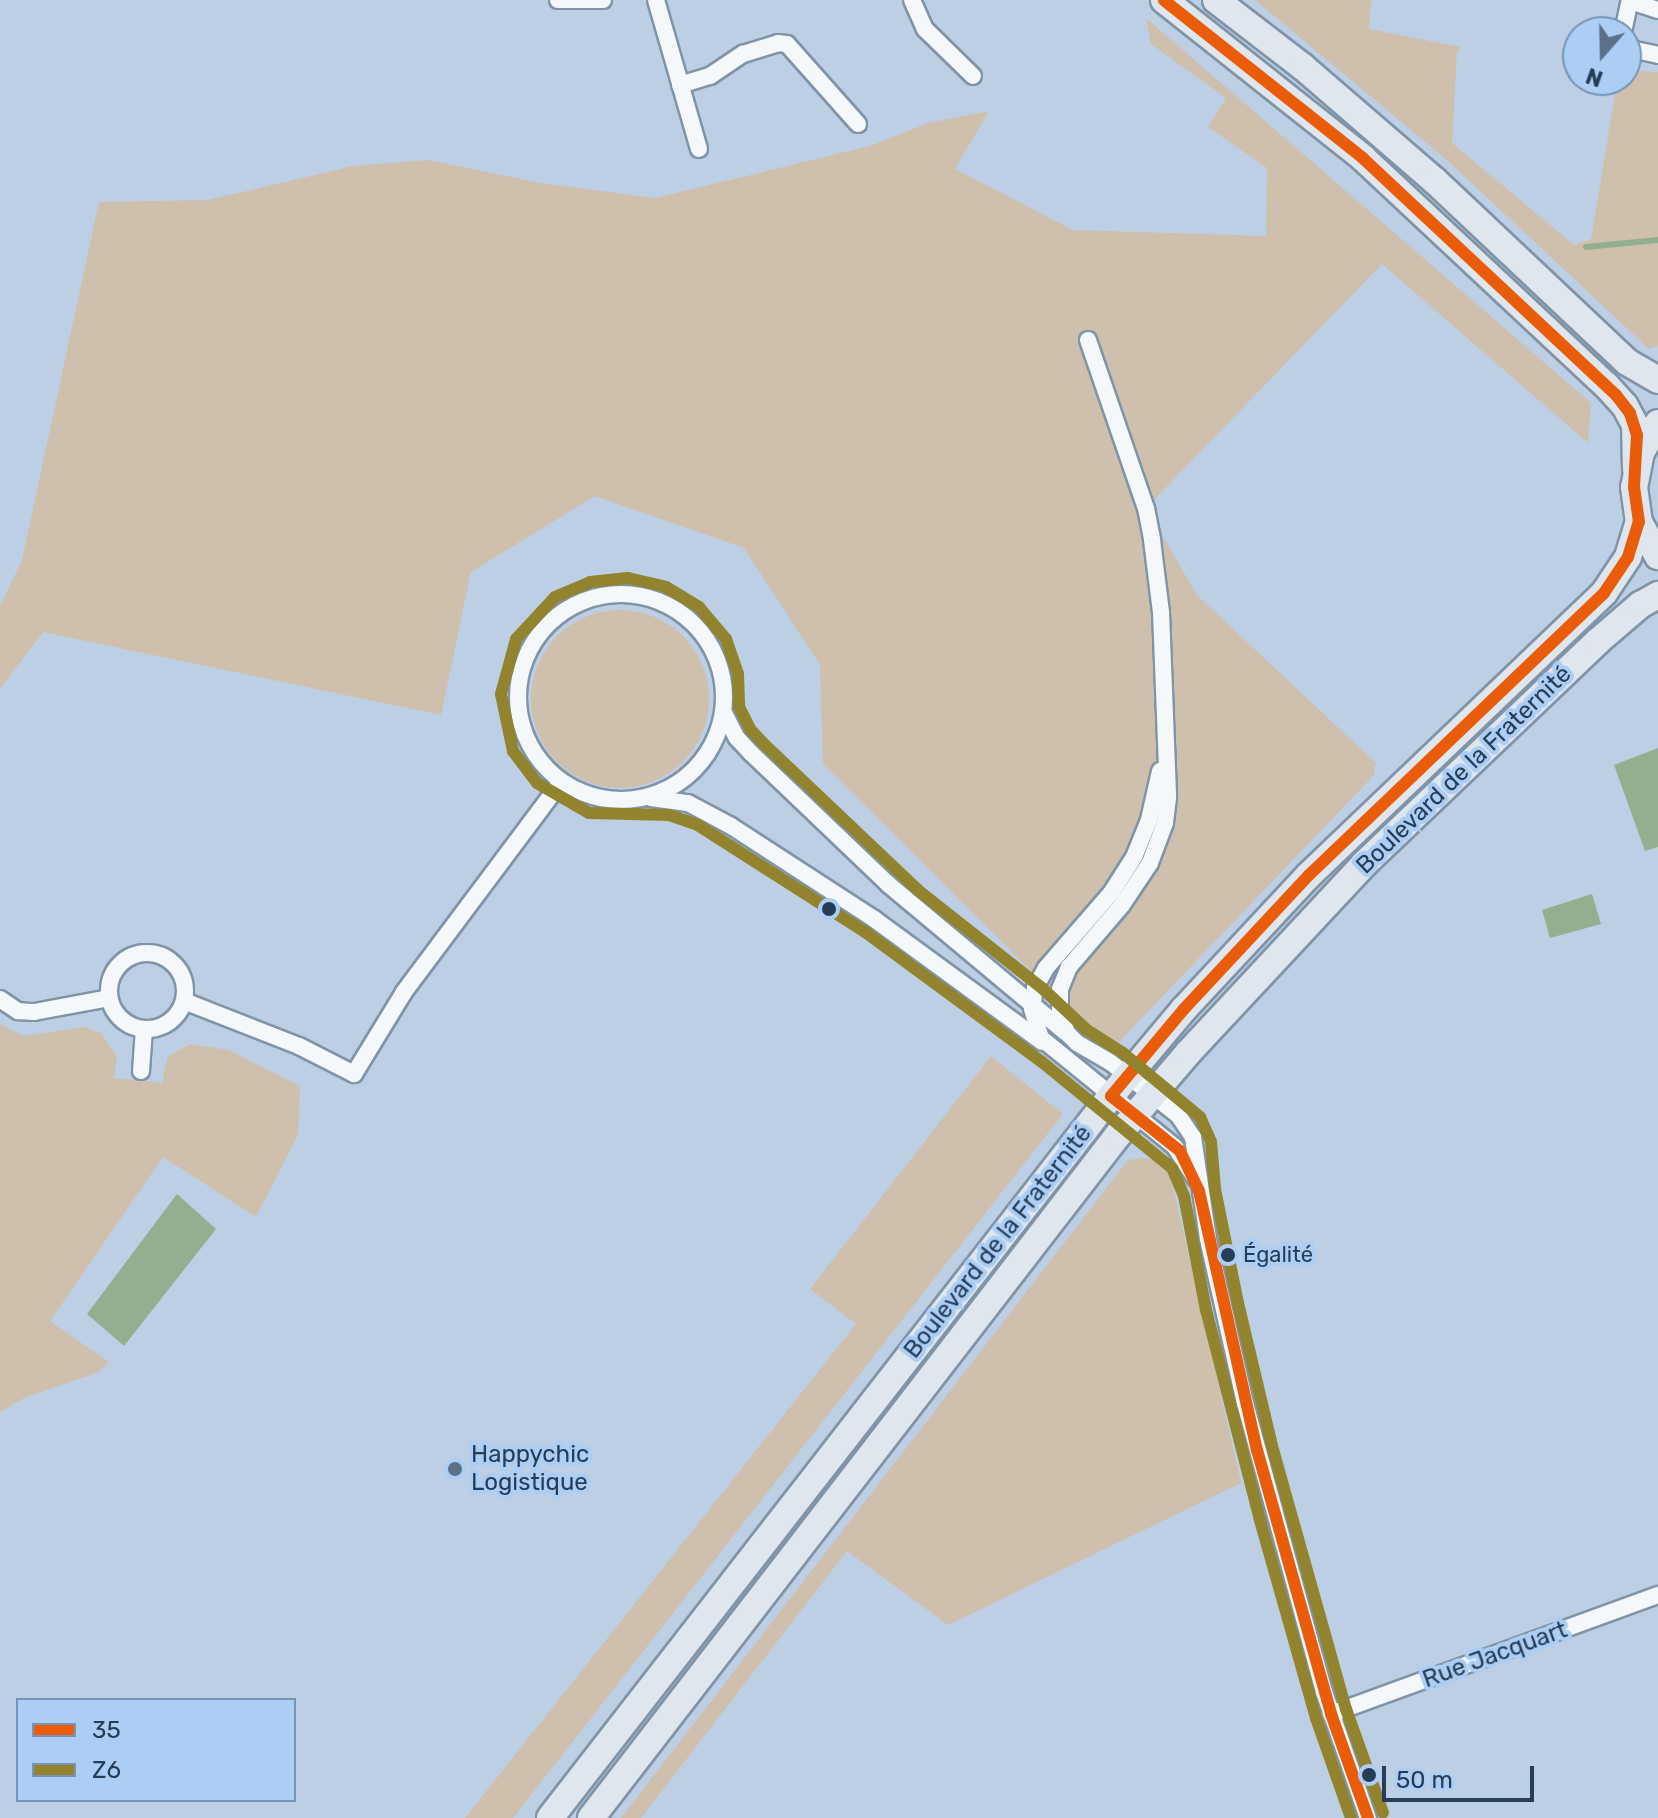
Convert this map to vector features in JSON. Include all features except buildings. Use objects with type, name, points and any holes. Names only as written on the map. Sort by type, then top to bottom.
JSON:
[{"type":"main road","points":[[1164,0],[1264,76],[1363,158],[1623,403],[1635,425],[1634,487],[1639,522],[1658,556]]},
{"type":"main road","points":[[1216,0],[1303,67],[1434,180],[1627,362],[1658,380]]},
{"type":"main road","points":[[1636,469],[1641,452],[1658,423]]},
{"type":"main road","name":"Boulevard de la Fraternité","points":[[550,1818],[1119,1086],[1309,875],[1604,593],[1628,557],[1639,522]]},
{"type":"main road","name":"Boulevard de la Fraternité","points":[[591,1818],[1152,1095],[1254,980],[1364,864],[1597,642],[1640,605],[1658,595]]},
{"type":"street","points":[[558,0],[603,0]]},
{"type":"street","points":[[656,0],[699,149]]},
{"type":"street","points":[[912,0],[925,29],[973,76]]},
{"type":"street","points":[[1630,1],[1658,10]]},
{"type":"street","points":[[680,85],[710,76],[743,54],[787,44],[858,124]]},
{"type":"street","points":[[1072,1038],[1060,1013],[1062,981],[1137,885],[1159,843],[1168,798],[1161,612],[1150,529],[1088,340]]},
{"type":"street","points":[[723,711],[712,745],[697,766],[677,784],[645,797],[628,800],[593,797],[561,782],[548,771],[528,744],[517,695],[530,647],[551,621],[579,603],[612,594],[637,596],[661,602],[689,620],[711,646],[718,662],[723,711],[737,738],[888,884],[1032,1001],[1072,1038],[1119,1086],[1135,1116],[1180,1151],[1199,1191]]},
{"type":"street","points":[[1052,1049],[1036,1028],[1032,1001],[1046,968],[1111,893],[1134,857],[1155,799],[1164,722]]},
{"type":"street","points":[[184,1001],[299,1046],[354,1074],[404,992],[561,782]]},
{"type":"street","points":[[645,797],[688,803],[731,826],[874,919],[1052,1049],[1119,1086],[1152,1095],[1178,1115],[1191,1131],[1197,1154],[1199,1191],[1245,1403],[1331,1714],[1368,1818]]},
{"type":"street","points":[[142,953],[166,958],[175,966],[185,988],[184,1001],[169,1022],[144,1029],[121,1019],[109,998],[108,986],[119,964],[142,953]]},
{"type":"street","points":[[0,999],[18,1011],[34,1012],[109,998]]},
{"type":"street","points":[[141,1071],[144,1029]]},
{"type":"street","name":"Rue Jacquart","points":[[1331,1714],[1658,1595]]},
{"type":"shaded area","points":[[1255,0],[1371,0],[1369,29],[1460,47],[1457,53],[1452,143],[1574,245],[1591,239],[1615,96],[1642,96],[1642,71],[1658,72],[1658,346],[1649,349],[1448,161]]},
{"type":"shaded area","points":[[1146,18],[1591,403],[1588,443],[1382,264],[1146,508],[1197,595],[1376,763],[1374,775],[1118,1043],[1092,1032],[823,764],[820,665],[744,548],[595,496],[471,572],[441,715],[43,632],[0,689],[0,606],[22,560],[99,202],[208,200],[353,166],[429,160],[540,183],[655,198],[870,146],[928,123],[989,111],[955,169],[1073,230],[1266,236],[1267,168],[1208,127],[1226,98],[1151,44]]},
{"type":"shaded area","points":[[620,610],[654,617],[683,636],[702,665],[709,699],[702,733],[683,762],[654,781],[620,788],[586,781],[557,762],[538,733],[531,699],[538,665],[557,636],[586,617]]},
{"type":"shaded area","points":[[1658,748],[1658,847],[1645,851],[1614,765]]},
{"type":"shaded area","points":[[1592,894],[1601,924],[1550,938],[1542,910]]},
{"type":"shaded area","points":[[0,1024],[23,1036],[85,1027],[101,1033],[117,1057],[114,1078],[162,1083],[168,1056],[190,1044],[229,1050],[300,1086],[298,1135],[256,1217],[163,1157],[50,1321],[109,1362],[99,1372],[24,1398],[0,1412]]},
{"type":"shaded area","points":[[991,1056],[1063,1114],[513,1818],[465,1818],[856,1324],[810,1289]]},
{"type":"shaded area","points":[[1128,1160],[1156,1160],[1170,1174],[1241,1483],[948,1625],[847,1551],[641,1818],[621,1818]]},
{"type":"shaded area","points":[[177,1194],[216,1229],[124,1346],[87,1314]]},
{"type":"waterway","points":[[1586,247],[1658,240]]},
{"type":"transit line","name":"35","points":[[1111,1096],[1184,1009],[1309,875],[1604,593],[1628,557],[1639,522],[1634,487],[1637,435],[1630,413],[1616,395],[1363,158],[1164,0]]},
{"type":"transit line","name":"Z6","points":[[1351,1818],[1316,1718],[1260,1520],[1206,1310],[1184,1196],[1172,1168],[1042,1062],[865,932],[698,825],[669,815],[589,813],[537,783],[513,751],[501,694],[516,639],[555,597],[590,582],[628,578],[666,587],[699,607],[726,639],[738,674],[739,707],[750,729],[762,742],[919,891],[1042,988],[1087,1030],[1123,1053],[1200,1117],[1211,1142],[1215,1189],[1272,1446],[1346,1709],[1383,1813]]},
{"type":"transit line","name":"35","points":[[1111,1096],[1180,1151],[1199,1191],[1257,1450],[1331,1714],[1368,1818]]},
{"type":"place","name":"Égalité","points":[[1228,1255]]},
{"type":"place","name":"Happychic Logistique","points":[[455,1469]]}]
